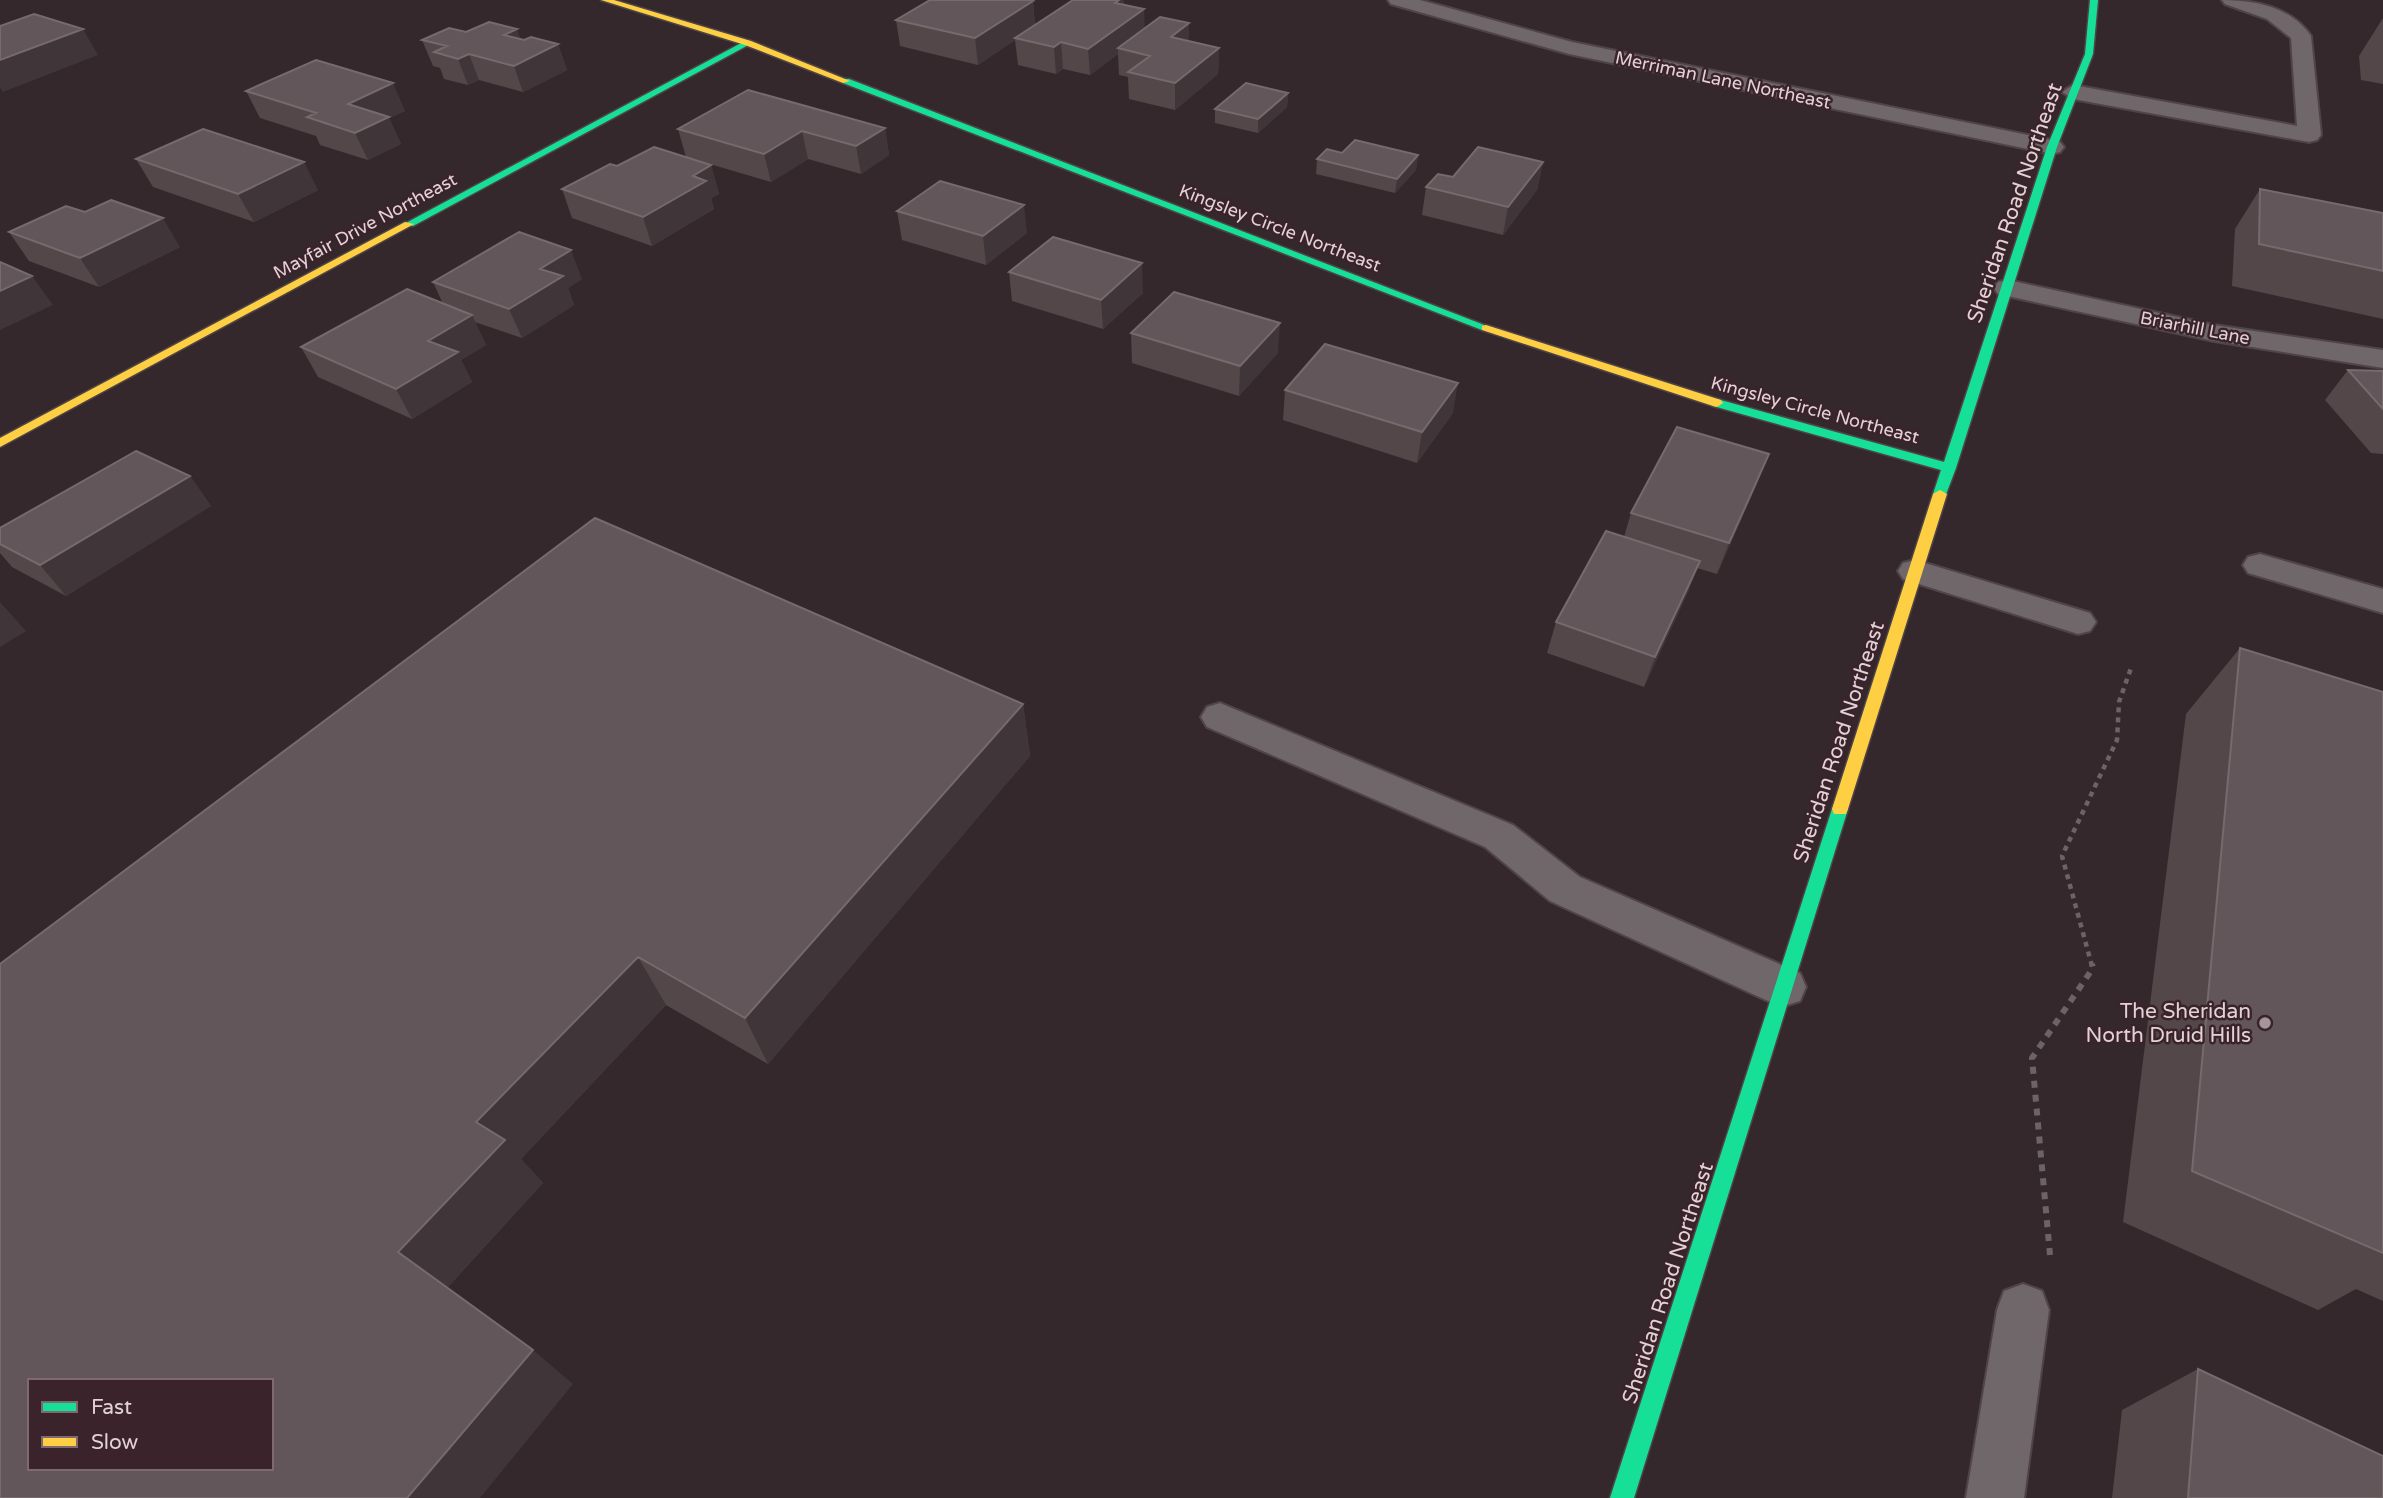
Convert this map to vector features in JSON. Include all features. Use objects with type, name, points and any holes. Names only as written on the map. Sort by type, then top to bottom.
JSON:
[{"type":"street","name":"Kingsley Circle Northeast","points":[[605,0],[748,43],[1508,337],[1687,395],[1950,468]]},
{"type":"street","name":"Merriman Lane Northeast","points":[[1398,0],[1569,48],[2052,147]]},
{"type":"street","name":"Sheridan Road Northeast","points":[[1622,1498],[2052,147],[2089,54],[2094,0]]},
{"type":"street","points":[[2073,92],[2309,135],[2301,36],[2274,15],[2232,0]]},
{"type":"street","name":"Mayfair Drive Northeast","points":[[0,443],[748,43]]},
{"type":"street","name":"Briarhill Lane","points":[[2008,288],[2214,333],[2383,359]]},
{"type":"street","points":[[2260,565],[2383,601]]},
{"type":"street","points":[[1915,571],[2078,622]]},
{"type":"street","points":[[1220,717],[1499,836],[1565,889],[1784,987]]},
{"type":"street","points":[[1995,1498],[2023,1310]]},
{"type":"path","points":[[2023,1310],[2052,1276],[2032,1058],[2093,968],[2062,856],[2117,740],[2119,702],[2131,668]]},
{"type":"building","points":[[930,0],[1033,1],[975,38],[896,20]]},
{"type":"building","points":[[1073,0],[1119,0],[1115,3],[1144,9],[1088,49],[1061,42],[1054,47],[1015,38]]},
{"type":"building","points":[[34,14],[83,29],[0,60],[0,26]]},
{"type":"building","points":[[1160,17],[1189,23],[1171,37],[1219,48],[1175,83],[1128,72],[1150,56],[1118,48]]},
{"type":"building","points":[[489,22],[517,29],[504,35],[524,40],[531,37],[558,44],[514,66],[469,54],[458,59],[434,52],[447,46],[422,40],[449,28],[466,32]]},
{"type":"building","points":[[316,60],[393,83],[348,104],[389,117],[355,133],[307,117],[316,113],[246,91]]},
{"type":"building","points":[[1246,83],[1288,93],[1258,119],[1215,109]]},
{"type":"building","points":[[748,90],[885,128],[856,146],[802,131],[764,154],[678,129]]},
{"type":"building","points":[[203,129],[304,162],[238,194],[136,159]]},
{"type":"building","points":[[1355,140],[1418,155],[1397,179],[1317,159],[1327,149],[1342,153]]},
{"type":"building","points":[[654,147],[711,165],[693,176],[706,181],[643,217],[562,189],[610,164],[617,166]]},
{"type":"building","points":[[1478,147],[1543,162],[1508,207],[1426,187],[1438,174],[1453,177]]},
{"type":"building","points":[[940,181],[1024,205],[983,236],[897,211]]},
{"type":"building","points":[[2260,189],[2383,213],[2383,271],[2259,244]]},
{"type":"building","points":[[111,200],[163,218],[80,258],[9,232],[66,206],[85,212]]},
{"type":"building","points":[[519,232],[571,250],[540,269],[563,276],[509,309],[433,282]]},
{"type":"building","points":[[1053,237],[1142,263],[1101,300],[1009,272]]},
{"type":"building","points":[[0,262],[32,276],[0,291]]},
{"type":"building","points":[[407,289],[472,315],[428,341],[458,352],[396,389],[301,347]]},
{"type":"building","points":[[1174,292],[1280,323],[1240,366],[1131,333]]},
{"type":"building","points":[[1325,344],[1458,383],[1422,432],[1285,390]]},
{"type":"building","points":[[2348,370],[2383,371],[2383,409]]},
{"type":"building","points":[[1677,427],[1769,454],[1729,543],[1631,513]]},
{"type":"building","points":[[136,451],[190,476],[40,565],[0,544],[0,528]]},
{"type":"building","points":[[595,518],[1023,704],[745,1018],[638,957],[476,1122],[505,1140],[398,1252],[533,1350],[407,1498],[0,1498],[0,964]]},
{"type":"building","points":[[1606,531],[1700,561],[1655,657],[1556,622]]},
{"type":"building","name":"The Sheridan North Druid Hills","points":[[2240,648],[2383,692],[2383,1253],[2192,1171]]},
{"type":"building","points":[[2198,1369],[2383,1456],[2383,1498],[2188,1498]]},
{"type":"traffic: fast","points":[[1940,494],[2052,147],[2089,54],[2094,0]]},
{"type":"traffic: fast","points":[[409,224],[748,43]]},
{"type":"traffic: fast","points":[[846,81],[1486,328]]},
{"type":"traffic: fast","points":[[1717,403],[1950,468]]},
{"type":"traffic: fast","points":[[1622,1498],[1840,809]]},
{"type":"traffic: slow","points":[[605,0],[748,43],[846,81]]},
{"type":"traffic: slow","points":[[0,443],[409,224]]},
{"type":"traffic: slow","points":[[1486,328],[1717,403]]},
{"type":"traffic: slow","points":[[1840,809],[1940,494]]},
{"type":"place","name":"The Sheridan North Druid Hills","points":[[2265,1023]]}]
